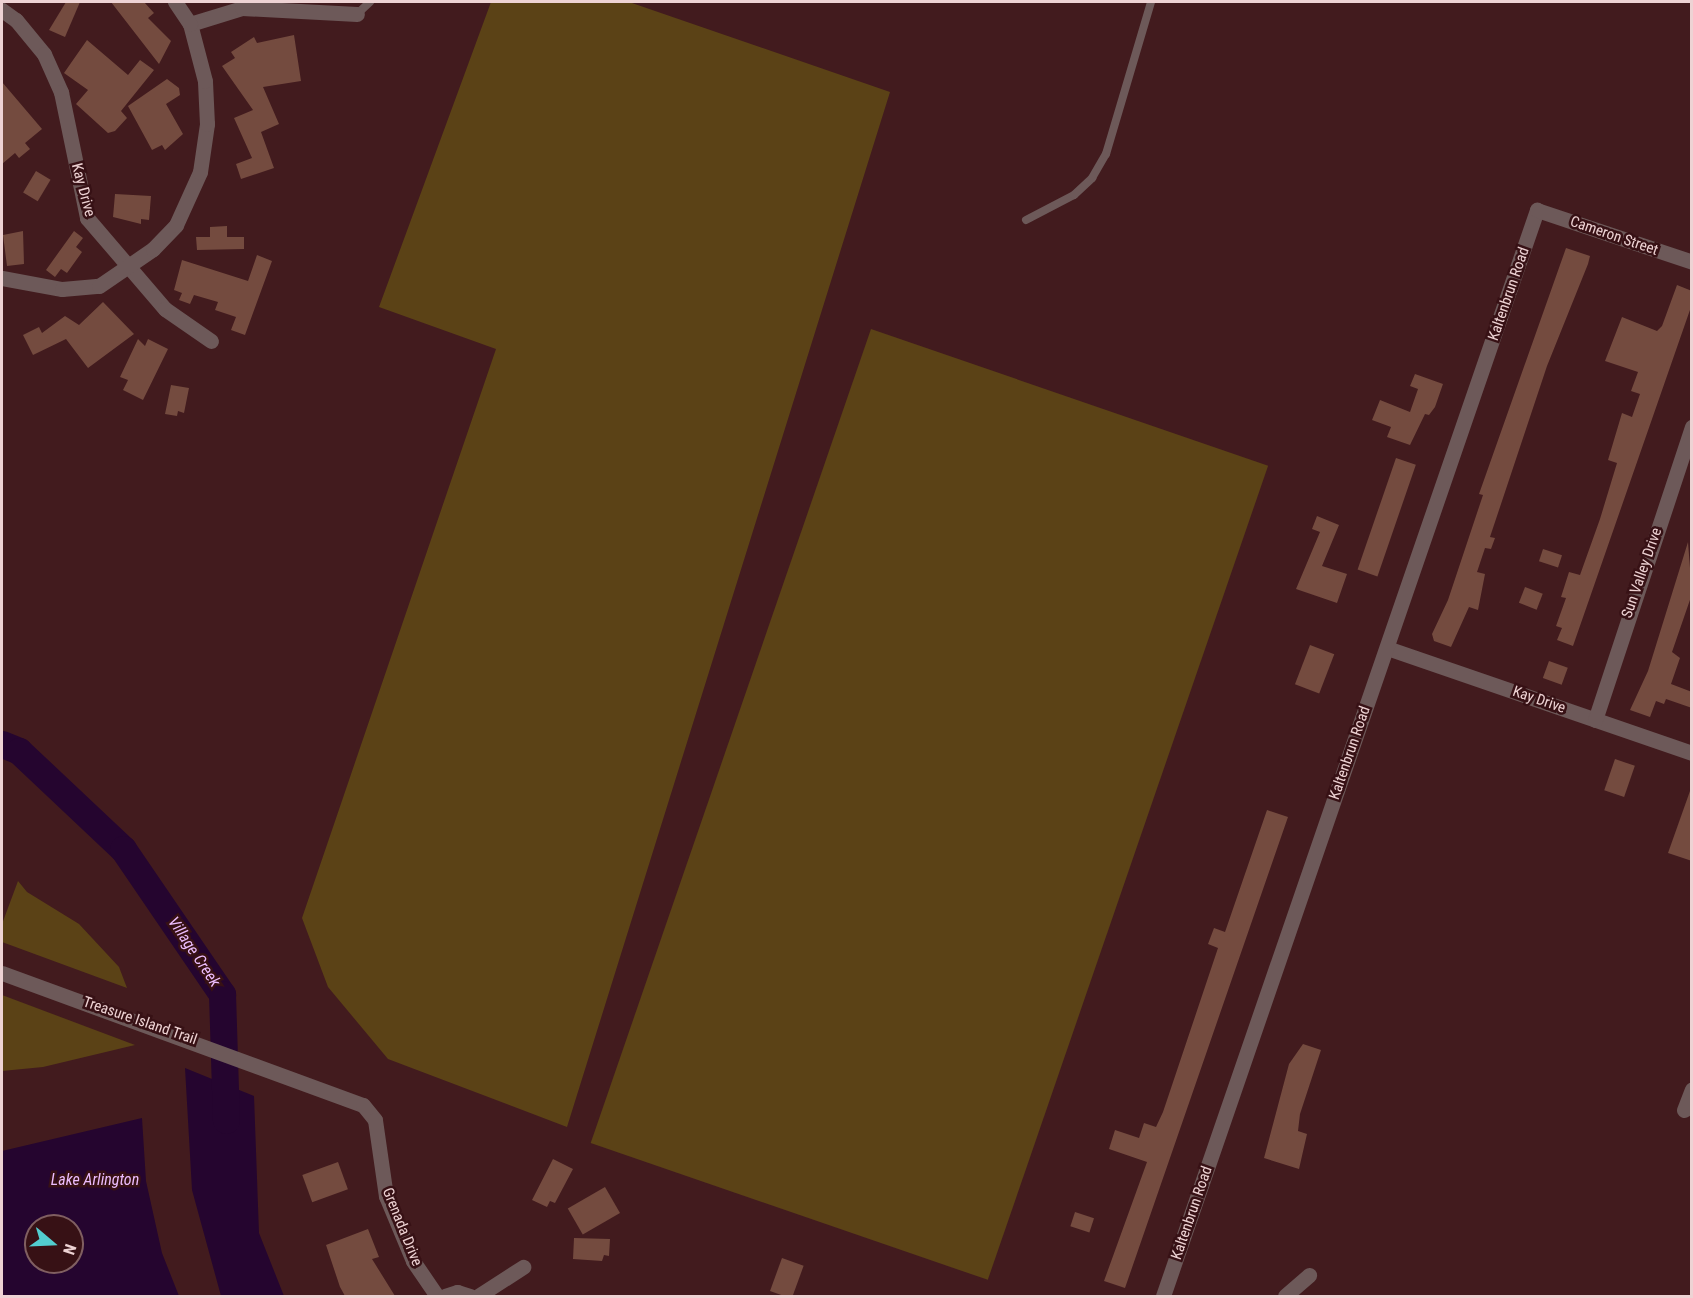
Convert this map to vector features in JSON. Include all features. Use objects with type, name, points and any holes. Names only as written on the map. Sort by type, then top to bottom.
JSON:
[{"type":"street","points":[[2,278],[62,290],[99,286],[129,265],[176,225],[200,172],[207,113],[204,81],[190,24],[175,2]]},
{"type":"street","points":[[190,24],[242,9],[357,14]]},
{"type":"street","name":"Kay Drive","points":[[2,10],[16,20],[44,54],[61,92],[87,218],[165,309],[211,341]]},
{"type":"street","name":"Cameron Street","points":[[1537,210],[1692,262]]},
{"type":"street","name":"Kaltenbrun Road","points":[[1163,1296],[1537,210]]},
{"type":"street","name":"Sun Valley Drive","points":[[1594,720],[1692,427]]},
{"type":"street","name":"Kay Drive","points":[[1387,648],[1692,753]]},
{"type":"street","name":"Treasure Island Trail","points":[[2,973],[278,1071]]},
{"type":"street","name":"Grenada Drive","points":[[278,1071],[363,1105],[375,1120],[386,1196],[413,1261],[437,1296]]},
{"type":"street","points":[[1684,1110],[1692,1089]]},
{"type":"street","points":[[478,1296],[523,1267]]},
{"type":"street","points":[[1285,1296],[1309,1275]]},
{"type":"street","points":[[445,1296],[457,1292],[470,1296]]},
{"type":"lane","points":[[357,14],[370,2]]},
{"type":"lane","points":[[1026,220],[1074,195],[1092,178],[1106,154],[1151,2]]},
{"type":"shaded area","points":[[491,2],[629,2],[890,92],[567,1127],[388,1059],[328,987],[302,918],[496,349],[379,307]]},
{"type":"shaded area","points":[[871,329],[1268,466],[988,1280],[591,1143]]},
{"type":"shaded area","points":[[18,881],[27,892],[79,924],[119,967],[127,988],[2,942],[2,924]]},
{"type":"shaded area","points":[[2,995],[135,1045],[43,1067],[2,1071]]},
{"type":"water","points":[[185,1068],[254,1096],[259,1233],[284,1296],[221,1296],[192,1190]]},
{"type":"water","name":"Lake Arlington","points":[[142,1118],[146,1181],[162,1253],[179,1296],[2,1296],[2,1151]]},
{"type":"building","points":[[66,2],[80,2],[65,37],[49,30]]},
{"type":"building","points":[[111,2],[144,2],[154,13],[148,18],[171,41],[159,64]]},
{"type":"building","points":[[294,35],[301,81],[263,87],[279,124],[261,132],[274,168],[241,179],[236,164],[252,158],[234,118],[253,110],[222,66],[235,58],[231,52],[254,37],[257,43]]},
{"type":"building","points":[[87,40],[128,75],[140,60],[154,70],[121,111],[127,118],[115,131],[108,133],[76,104],[88,90],[64,73]]},
{"type":"building","points":[[167,79],[179,88],[180,95],[166,104],[183,134],[165,150],[162,145],[152,150],[128,106]]},
{"type":"building","points":[[2,82],[42,129],[25,143],[30,149],[19,158],[15,153],[2,164]]},
{"type":"building","points":[[36,171],[51,180],[38,201],[23,192]]},
{"type":"building","points":[[115,194],[151,196],[149,220],[141,219],[141,224],[113,217]]},
{"type":"building","points":[[227,226],[227,237],[244,237],[244,249],[197,250],[196,237],[210,237],[210,227]]},
{"type":"building","points":[[23,231],[24,264],[7,266],[3,235]]},
{"type":"building","points":[[74,231],[83,238],[76,247],[82,252],[67,273],[61,269],[55,277],[46,270]]},
{"type":"building","points":[[1566,248],[1590,256],[1588,264],[1547,366],[1490,537],[1495,538],[1491,549],[1485,548],[1477,572],[1485,574],[1478,610],[1469,607],[1451,647],[1434,641],[1432,634],[1448,600],[1483,495],[1479,494]]},
{"type":"building","points":[[257,255],[272,261],[245,335],[231,330],[236,317],[215,310],[218,302],[194,295],[190,304],[179,300],[182,293],[174,290],[182,260],[248,281]]},
{"type":"building","points":[[1677,285],[1692,291],[1691,307],[1573,646],[1557,640],[1562,628],[1556,626],[1566,598],[1561,597],[1569,572],[1580,575],[1600,519],[1617,463],[1608,460],[1622,413],[1632,417],[1640,394],[1631,391],[1638,372],[1605,361],[1622,317],[1657,331],[1662,326]]},
{"type":"building","points":[[103,302],[134,334],[88,368],[66,339],[33,355],[23,335],[39,327],[42,333],[65,316],[79,325]]},
{"type":"building","points":[[138,339],[145,346],[148,339],[168,349],[143,400],[123,390],[128,380],[120,377]]},
{"type":"building","points":[[1415,374],[1443,384],[1435,407],[1429,415],[1425,414],[1410,445],[1387,437],[1391,427],[1372,420],[1380,400],[1410,412],[1418,389],[1410,386]]},
{"type":"building","points":[[171,385],[189,388],[184,413],[178,411],[177,416],[165,414]]},
{"type":"building","points":[[1396,458],[1416,465],[1377,576],[1358,570]]},
{"type":"building","points":[[1317,516],[1339,525],[1322,566],[1347,574],[1337,603],[1296,589],[1320,532],[1312,529]]},
{"type":"building","points":[[1688,542],[1692,594],[1672,652],[1680,658],[1671,684],[1692,692],[1692,708],[1666,699],[1664,704],[1656,701],[1650,717],[1630,710],[1648,671]]},
{"type":"building","points":[[1543,549],[1562,555],[1558,568],[1539,561]]},
{"type":"building","points":[[1525,587],[1543,594],[1537,610],[1519,603]]},
{"type":"building","points":[[1310,645],[1334,654],[1319,694],[1295,684]]},
{"type":"building","points":[[1549,661],[1568,668],[1562,685],[1543,678]]},
{"type":"building","points":[[1615,759],[1635,766],[1624,797],[1604,790]]},
{"type":"building","points":[[1690,791],[1692,791],[1692,861],[1668,853]]},
{"type":"building","points":[[1267,810],[1288,817],[1125,1288],[1104,1281],[1147,1162],[1109,1149],[1115,1130],[1139,1138],[1144,1123],[1156,1127],[1163,1112],[1218,948],[1208,944],[1214,928],[1225,932]]},
{"type":"building","points":[[1303,1044],[1321,1050],[1300,1114],[1298,1131],[1307,1134],[1299,1169],[1264,1158],[1289,1064]]},
{"type":"building","points":[[553,1159],[573,1169],[555,1203],[550,1201],[547,1207],[532,1200]]},
{"type":"building","points":[[338,1162],[348,1189],[312,1202],[302,1175]]},
{"type":"building","points":[[605,1187],[620,1213],[583,1234],[568,1208]]},
{"type":"building","points":[[1075,1212],[1094,1218],[1089,1232],[1070,1226]]},
{"type":"building","points":[[368,1229],[379,1257],[372,1259],[395,1296],[345,1296],[340,1287],[326,1245]]},
{"type":"building","points":[[574,1238],[610,1239],[609,1256],[604,1255],[602,1261],[573,1259]]},
{"type":"building","points":[[782,1258],[804,1266],[793,1296],[784,1296],[770,1291]]},
{"type":"waterway","name":"Village Creek","points":[[2,744],[19,751],[123,849],[222,994],[226,1120]]}]
